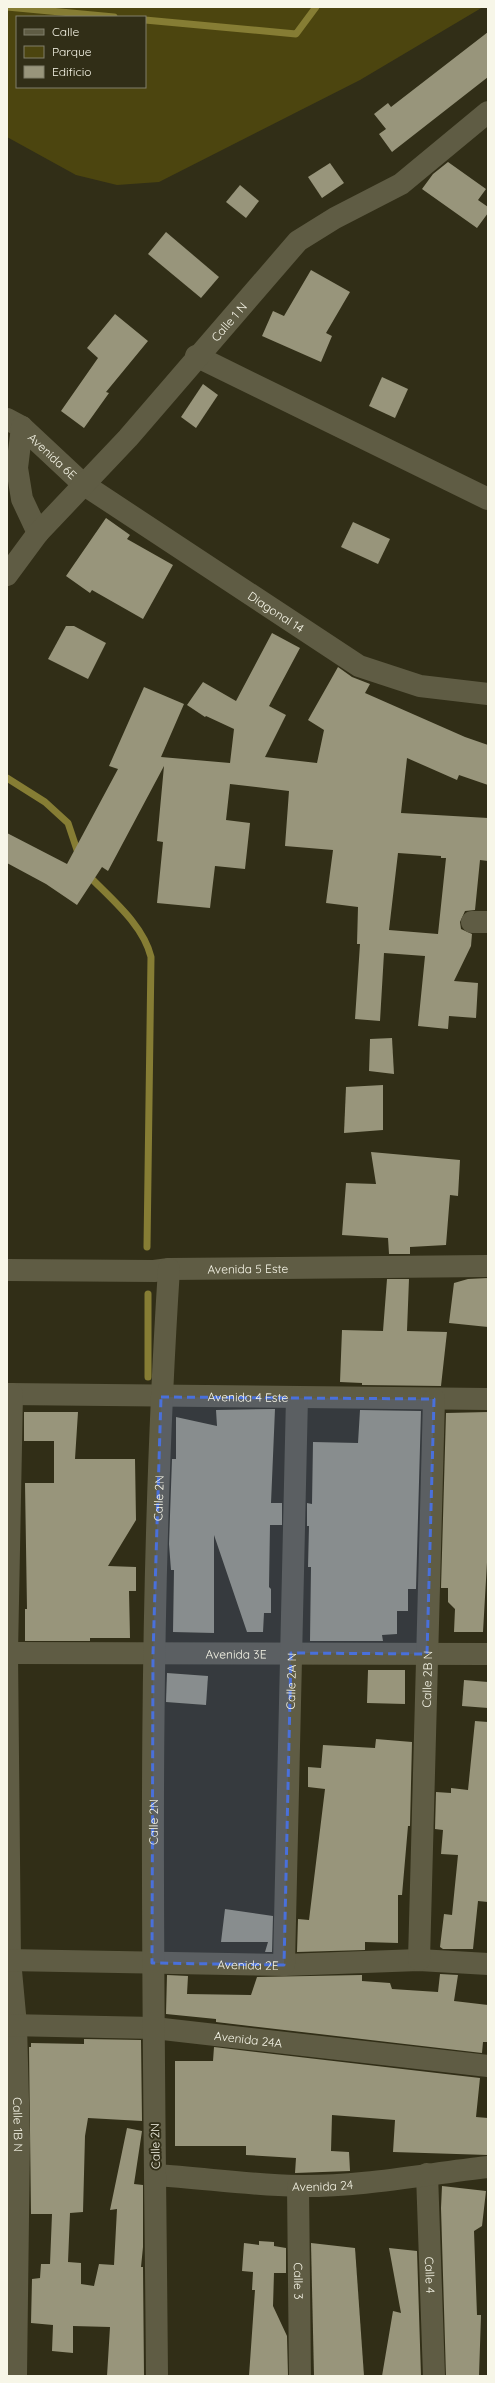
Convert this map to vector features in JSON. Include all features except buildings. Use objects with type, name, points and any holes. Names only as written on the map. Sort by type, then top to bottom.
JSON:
[{"type":"street","name":"Calle 1 N","points":[[7,575],[38,533],[128,438],[196,356],[298,241],[335,218],[401,184],[488,112]]},
{"type":"street","points":[[196,356],[488,499]]},
{"type":"street","name":"Avenida 6E","points":[[15,423],[83,484]]},
{"type":"street","name":"Avenida 6E","points":[[15,423],[17,468],[22,499],[38,533]]},
{"type":"street","name":"Diagonal 14","points":[[83,484],[359,666],[420,686],[488,694]]},
{"type":"street","name":"Avenida 5 Este","points":[[7,1270],[154,1271],[169,1269],[488,1266]]},
{"type":"street","name":"Calle 2N","points":[[157,2376],[154,2028],[152,1963],[153,1654],[161,1397],[169,1269]]},
{"type":"street","name":"Avenida 4 Este","points":[[10,1394],[488,1400]]},
{"type":"street","name":"Calle 1B N","points":[[10,1394],[7,1653],[8,1960],[19,2138],[16,2376]]},
{"type":"street","name":"Calle 2A N","points":[[284,1965],[297,1398]]},
{"type":"street","name":"Calle 2B N","points":[[419,1960],[434,1399]]},
{"type":"street","name":"Avenida 3E","points":[[7,1653],[488,1654]]},
{"type":"street","name":"Avenida 2E","points":[[8,1960],[284,1965],[419,1960],[488,1964]]},
{"type":"street","name":"Avenida 24A","points":[[12,2025],[154,2028],[488,2066]]},
{"type":"street","name":"Avenida 24","points":[[155,2175],[298,2186],[382,2182],[427,2174],[488,2167]]},
{"type":"street","name":"Calle 4","points":[[427,2174],[434,2376]]},
{"type":"street","name":"Calle 3","points":[[298,2186],[300,2376]]},
{"type":"highlighted area","points":[[161,1397],[434,1399],[427,1654],[291,1653],[284,1965],[152,1963],[153,1654]]},
{"type":"green space","points":[[7,7],[483,7],[360,80],[159,182],[117,185],[76,175],[7,137]]},
{"type":"waterway","points":[[7,7],[103,16]]},
{"type":"waterway","points":[[146,20],[296,34],[316,7]]},
{"type":"waterway","points":[[7,778],[45,802],[68,823],[79,856]]},
{"type":"waterway","points":[[87,874],[125,912],[141,933],[151,957],[147,1247]]},
{"type":"waterway","points":[[148,1294],[148,1377]]}]
